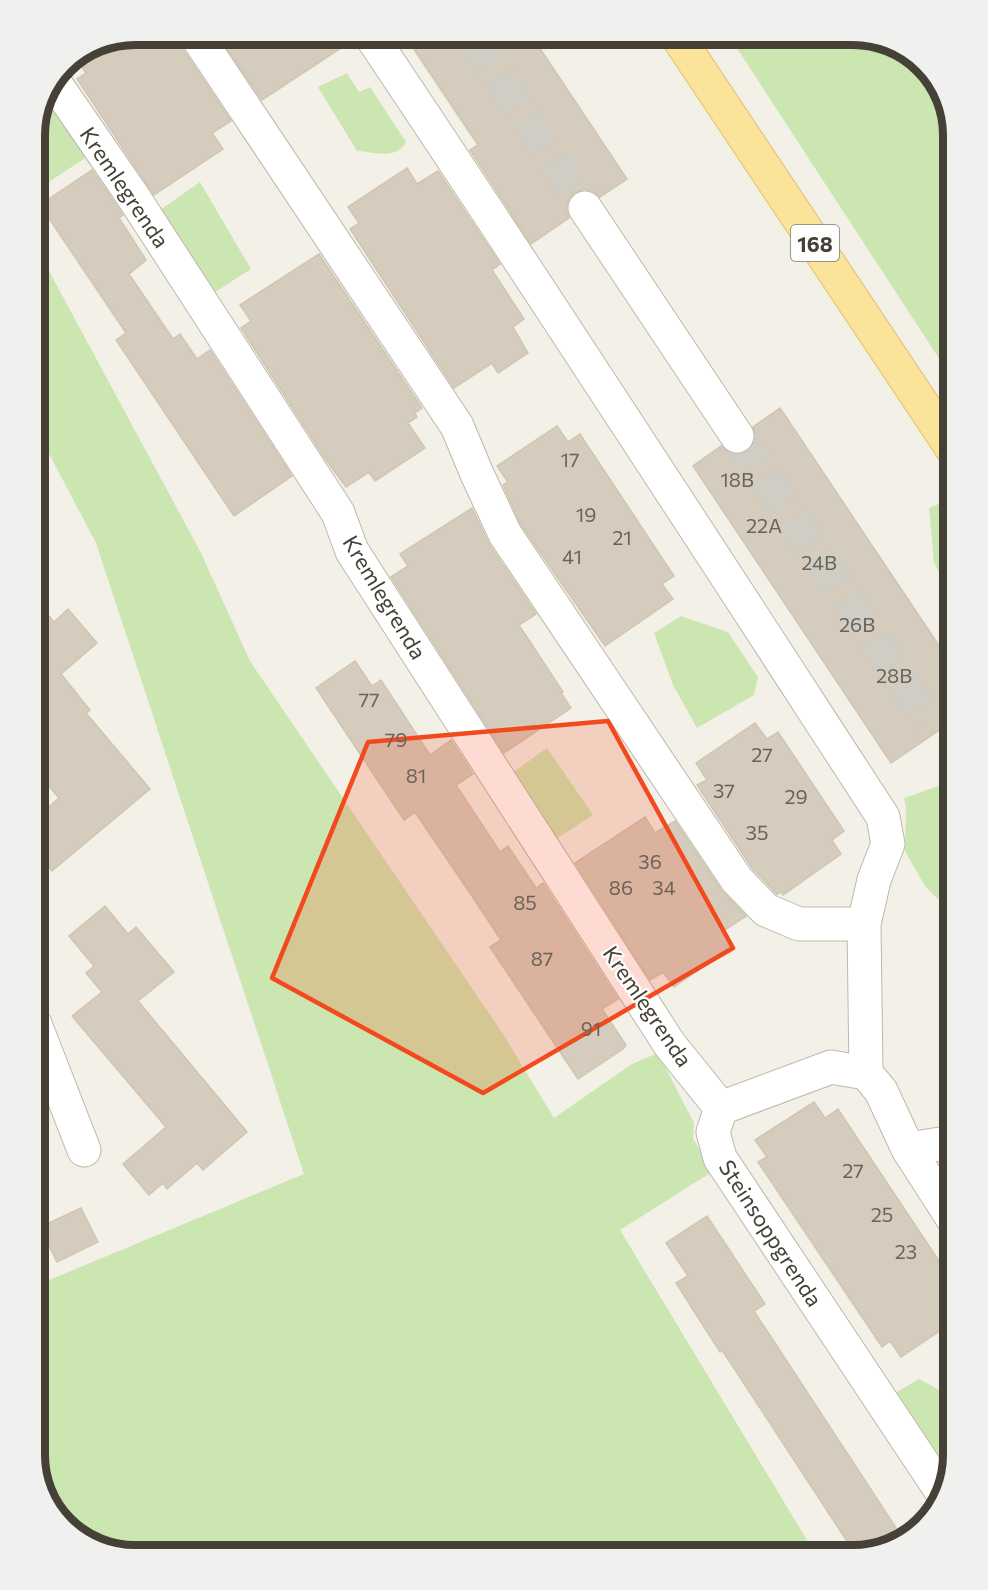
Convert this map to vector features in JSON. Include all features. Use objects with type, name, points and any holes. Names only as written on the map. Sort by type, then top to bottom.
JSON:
[{"type":"main road","name":"168","points":[[683,45],[943,434]]},
{"type":"street","points":[[203,45],[457,426],[506,534],[737,880],[766,910],[798,924],[864,924]]},
{"type":"street","points":[[377,45],[525,266],[884,817],[888,844],[874,880],[864,924],[866,1073],[881,1091],[908,1149],[943,1202]]},
{"type":"street","name":"Kremlegrenda","points":[[59,87],[132,195],[338,513],[352,550],[670,1045],[721,1108]]},
{"type":"street","points":[[585,208],[737,436]]},
{"type":"street","points":[[45,1052],[84,1150]]},
{"type":"street","points":[[721,1108],[831,1067],[866,1073]]},
{"type":"street","name":"Steinsoppgrenda","points":[[721,1108],[713,1132],[720,1158],[938,1485]]},
{"type":"street","points":[[908,1149],[943,1144]]},
{"type":"highlighted area","points":[[608,721],[733,948],[483,1093],[272,978],[368,742]]},
{"type":"green space","points":[[735,45],[859,45],[871,47],[903,60],[928,85],[938,106],[943,135],[943,365]]},
{"type":"green space","points":[[347,73],[359,92],[370,87],[406,142],[402,148],[385,154],[357,151],[318,87]]},
{"type":"green space","points":[[52,101],[93,153],[45,184],[45,129]]},
{"type":"green space","points":[[200,182],[251,269],[215,292],[160,210]]},
{"type":"green space","points":[[45,264],[201,553],[250,661],[503,1034],[554,1118],[632,1064],[658,1053],[694,1123],[693,1138],[712,1172],[620,1230],[810,1545],[129,1545],[95,1536],[76,1523],[60,1505],[50,1484],[45,1455],[45,1282],[304,1174],[96,543],[45,446]]},
{"type":"green space","points":[[943,502],[943,580],[934,562],[929,508]]},
{"type":"green space","points":[[681,616],[728,632],[758,677],[754,695],[697,728],[673,685],[654,633]]},
{"type":"green space","points":[[547,748],[593,815],[556,839],[511,774]]},
{"type":"green space","points":[[943,784],[943,905],[925,886],[905,851],[906,807],[904,798]]},
{"type":"green space","points":[[919,1379],[943,1392],[941,1471],[892,1395]]},
{"type":"building","points":[[182,45],[231,121],[212,133],[223,149],[154,195],[77,79],[86,73],[80,64],[100,52],[117,47]]},
{"type":"building","points":[[225,45],[345,45],[262,100]]},
{"type":"building","points":[[411,45],[538,45],[627,179],[600,197],[593,191],[584,189],[574,193],[566,209],[569,218],[531,244],[470,150],[478,145]]},
{"type":"building","points":[[407,168],[417,184],[438,171],[500,264],[492,270],[524,319],[513,327],[528,353],[498,373],[492,363],[454,388],[350,229],[359,223],[348,207]]},
{"type":"building","points":[[92,170],[123,215],[119,218],[146,260],[129,274],[173,339],[180,334],[197,359],[210,350],[292,476],[234,516],[116,340],[126,333],[45,212],[45,202]]},
{"type":"building","points":[[319,254],[422,408],[415,413],[417,417],[408,423],[425,448],[375,481],[369,472],[346,487],[324,457],[241,328],[251,321],[240,305]]},
{"type":"building","points":[[780,408],[943,652],[943,728],[891,763],[693,466],[721,446],[729,453],[738,455],[747,452],[754,444],[756,435],[753,427]]},
{"type":"building","points":[[557,426],[568,442],[580,434],[674,576],[662,584],[673,599],[605,646],[521,525],[503,485],[508,482],[497,466]]},
{"type":"building","points":[[472,508],[489,544],[536,614],[519,625],[571,708],[504,753],[391,577],[408,566],[400,554]]},
{"type":"building","points":[[68,609],[97,643],[61,674],[90,710],[86,713],[150,789],[52,871],[45,863],[45,810],[59,798],[45,782],[45,611],[54,622]]},
{"type":"building","points":[[355,661],[372,686],[381,680],[430,755],[451,740],[473,774],[456,785],[500,852],[508,846],[536,888],[543,883],[618,999],[602,1009],[626,1045],[578,1079],[490,947],[501,940],[472,896],[415,812],[404,820],[316,688]]},
{"type":"building","points":[[755,723],[767,739],[778,732],[844,831],[832,840],[841,854],[783,895],[782,892],[777,894],[752,868],[697,785],[707,780],[696,763]]},
{"type":"building","points":[[645,817],[655,833],[675,821],[722,891],[746,916],[722,932],[732,947],[674,987],[663,972],[650,980],[575,863]]},
{"type":"building","points":[[105,906],[128,934],[136,927],[174,972],[138,1001],[247,1132],[203,1170],[197,1163],[167,1189],[163,1183],[149,1195],[123,1164],[166,1127],[72,1016],[102,992],[86,973],[94,966],[69,936]]},
{"type":"building","points":[[814,1102],[825,1118],[838,1109],[943,1267],[943,1329],[901,1357],[890,1341],[882,1347],[758,1162],[767,1157],[755,1140]]},
{"type":"building","points":[[81,1208],[98,1242],[57,1262],[45,1237],[45,1225]]},
{"type":"building","points":[[707,1216],[765,1304],[754,1311],[899,1532],[876,1542],[849,1545],[676,1283],[688,1276],[666,1243]]},
{"type":"tunnel","points":[[477,45],[585,208]]},
{"type":"tunnel","points":[[737,436],[929,721]]}]
